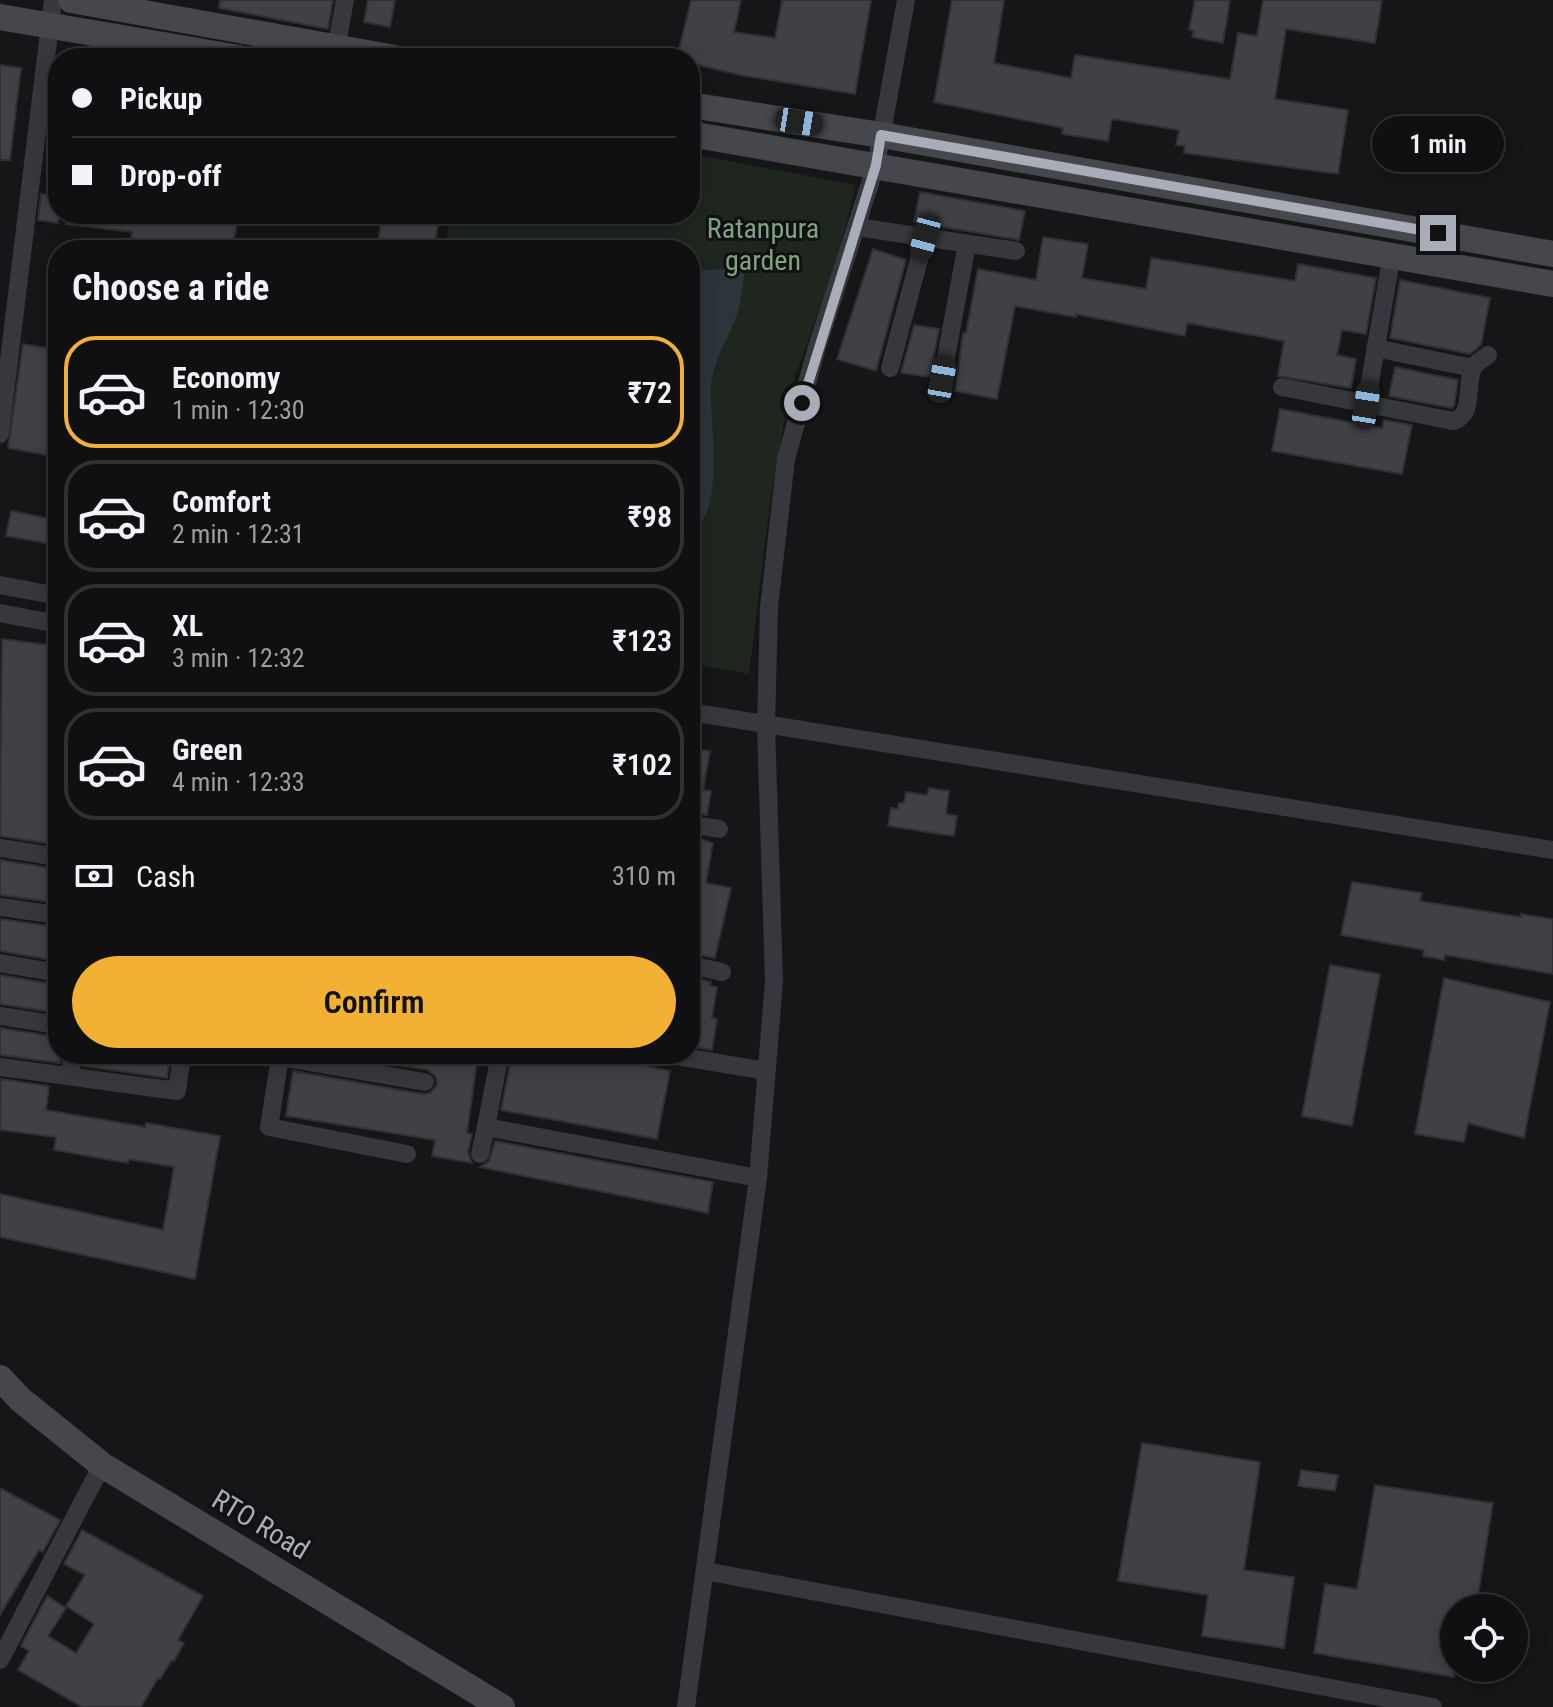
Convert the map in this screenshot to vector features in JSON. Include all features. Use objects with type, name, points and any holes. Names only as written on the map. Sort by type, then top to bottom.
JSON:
[{"type":"street","points":[[0,434],[53,0]]},
{"type":"street","points":[[71,0],[331,48]]},
{"type":"street","points":[[336,48],[345,0]]},
{"type":"street","points":[[686,1707],[758,1178],[774,981],[766,726],[769,607],[786,459],[876,165],[906,0]]},
{"type":"street","points":[[0,17],[180,48]]},
{"type":"street","points":[[700,107],[881,135],[1553,254]]},
{"type":"street","points":[[700,136],[1553,284]]},
{"type":"street","points":[[857,227],[1016,251]]},
{"type":"street","points":[[890,368],[925,237]]},
{"type":"street","points":[[942,379],[967,244]]},
{"type":"street","points":[[1366,405],[1392,254]]},
{"type":"street","points":[[1375,348],[1473,368]]},
{"type":"street","points":[[1282,387],[1444,421],[1460,419],[1465,413],[1473,368],[1488,355]]},
{"type":"street","points":[[0,585],[48,594]]},
{"type":"street","points":[[0,613],[48,622]]},
{"type":"street","points":[[700,714],[1553,850]]},
{"type":"street","points":[[700,826],[719,829]]},
{"type":"street","points":[[0,848],[48,855]]},
{"type":"street","points":[[0,907],[48,914]]},
{"type":"street","points":[[0,963],[48,971]]},
{"type":"street","points":[[700,967],[722,972]]},
{"type":"street","points":[[0,1016],[48,1023]]},
{"type":"street","points":[[700,1060],[766,1071]]},
{"type":"street","points":[[70,1076],[72,1064]]},
{"type":"street","points":[[0,1067],[177,1091],[181,1064]]},
{"type":"street","points":[[272,1064],[269,1127],[407,1154]]},
{"type":"street","points":[[319,1064],[425,1082]]},
{"type":"street","points":[[480,1154],[498,1064]]},
{"type":"street","points":[[486,1127],[758,1178]]},
{"type":"street","name":"RTO Road","points":[[0,1378],[21,1400],[102,1465],[502,1707]]},
{"type":"street","points":[[0,1660],[102,1465]]},
{"type":"street","points":[[705,1571],[1433,1707]]},
{"type":"green space","name":"Ratanpura garden","points":[[700,156],[856,185],[836,263],[790,390],[771,496],[749,674],[700,665],[700,240],[446,240],[449,224],[700,224]]},
{"type":"shaded area","points":[[745,268],[738,311],[712,377],[714,465],[709,506],[700,523],[700,270]]},
{"type":"building","points":[[220,0],[333,0],[328,29],[219,8]]},
{"type":"building","points":[[368,0],[395,0],[390,27],[364,22]]},
{"type":"building","points":[[691,0],[741,0],[734,32],[775,38],[782,0],[871,0],[855,94],[700,65],[700,48],[679,48]]},
{"type":"building","points":[[952,0],[1004,0],[994,63],[1071,78],[1075,55],[1230,79],[1238,33],[1257,36],[1263,0],[1382,0],[1375,43],[1286,29],[1275,99],[1348,110],[1338,174],[1184,153],[1185,146],[1176,145],[1179,130],[1112,119],[1108,141],[1062,134],[1063,128],[934,102]]},
{"type":"building","points":[[1195,0],[1230,0],[1223,43],[1192,37],[1194,31],[1189,30]]},
{"type":"building","points":[[0,65],[21,68],[10,160],[0,160]]},
{"type":"building","points":[[920,192],[1025,211],[1019,240],[914,222]]},
{"type":"building","points":[[41,194],[48,195],[48,222],[38,220]]},
{"type":"building","points":[[66,224],[237,224],[234,240],[131,240],[132,232]]},
{"type":"building","points":[[381,224],[438,224],[436,240],[378,240]]},
{"type":"building","points":[[1043,237],[1088,244],[1082,278],[1146,289],[1151,258],[1295,281],[1298,264],[1376,278],[1366,334],[1342,330],[1337,355],[1356,359],[1351,388],[1278,376],[1284,341],[1187,323],[1185,336],[1076,314],[1076,317],[1015,306],[997,399],[955,391],[963,333],[966,333],[978,269],[1036,280]]},
{"type":"building","points":[[873,249],[906,260],[876,371],[837,359]]},
{"type":"building","points":[[1400,280],[1490,298],[1481,345],[1470,354],[1390,338]]},
{"type":"building","points":[[914,325],[939,329],[930,377],[901,373]]},
{"type":"building","points":[[23,344],[48,348],[48,455],[8,448]]},
{"type":"building","points":[[1395,367],[1458,380],[1454,406],[1451,408],[1389,396]]},
{"type":"building","points":[[1280,409],[1382,428],[1384,420],[1412,425],[1402,474],[1272,451]]},
{"type":"building","points":[[11,511],[48,518],[48,543],[6,536]]},
{"type":"building","points":[[2,639],[48,645],[48,843],[0,836]]},
{"type":"building","points":[[700,750],[710,751],[703,790],[711,791],[707,815],[700,814]]},
{"type":"building","points":[[929,788],[949,791],[946,814],[957,816],[954,836],[888,826],[891,808],[898,809],[899,803],[904,803],[906,792],[927,795]]},
{"type":"building","points":[[700,839],[713,843],[706,883],[731,888],[715,958],[700,955]]},
{"type":"building","points":[[0,860],[48,867],[48,902],[0,895]]},
{"type":"building","points":[[1352,882],[1422,893],[1420,901],[1553,919],[1553,974],[1445,955],[1444,960],[1423,956],[1424,950],[1341,935]]},
{"type":"building","points":[[0,919],[48,926],[48,959],[0,951]]},
{"type":"building","points":[[1330,965],[1380,974],[1352,1126],[1302,1116]]},
{"type":"building","points":[[0,975],[48,983],[48,1011],[0,1004]]},
{"type":"building","points":[[1444,978],[1550,1002],[1524,1138],[1468,1123],[1464,1142],[1415,1134]]},
{"type":"building","points":[[700,979],[717,987],[712,1018],[717,1019],[712,1050],[700,1048]]},
{"type":"building","points":[[0,1028],[48,1035],[48,1061],[0,1055]]},
{"type":"building","points":[[83,1064],[169,1064],[167,1078]]},
{"type":"building","points":[[392,1064],[477,1064],[467,1133],[472,1134],[468,1152],[472,1163],[432,1156],[435,1140],[286,1116],[293,1071],[423,1094],[430,1093],[437,1085],[436,1077],[428,1070]]},
{"type":"building","points":[[510,1064],[634,1064],[670,1071],[657,1139],[501,1110]]},
{"type":"building","points":[[1,1079],[49,1086],[46,1110],[220,1136],[195,1279],[0,1237],[0,1194],[163,1230],[174,1167],[128,1159],[128,1163],[54,1150],[56,1137],[0,1130]]},
{"type":"building","points":[[495,1141],[713,1182],[708,1213],[480,1167],[489,1161]]},
{"type":"building","points":[[1142,1443],[1260,1462],[1244,1570],[1294,1577],[1284,1648],[1202,1636],[1208,1595],[1118,1581]]},
{"type":"building","points":[[1301,1470],[1338,1475],[1335,1491],[1298,1486]]},
{"type":"building","points":[[1375,1485],[1493,1503],[1478,1594],[1440,1594],[1440,1675],[1314,1653],[1325,1584],[1357,1589]]},
{"type":"building","points":[[0,1488],[60,1520],[43,1552],[39,1550],[0,1615]]},
{"type":"building","points":[[82,1530],[203,1596],[178,1640],[184,1643],[174,1661],[158,1678],[141,1707],[82,1707],[18,1670],[29,1651],[21,1646],[47,1596],[66,1608],[48,1636],[76,1653],[94,1624],[66,1606],[85,1575],[64,1564]]},
{"type":"route","points":[[802,403],[876,165],[881,135],[1438,233]]}]
